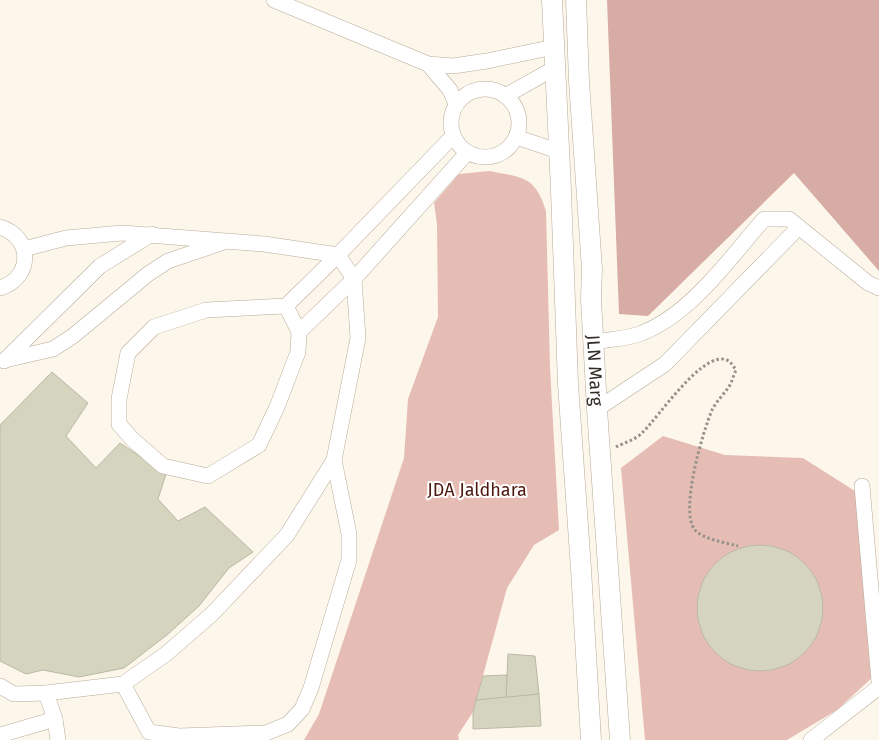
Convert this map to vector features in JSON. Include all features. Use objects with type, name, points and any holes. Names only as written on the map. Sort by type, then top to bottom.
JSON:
[{"type":"main road","name":"JLN Marg","points":[[552,0],[568,384],[581,569],[590,740]]},
{"type":"main road","name":"JLN Marg","points":[[576,0],[579,80],[592,269],[591,299],[597,409],[620,740]]},
{"type":"street","points":[[274,0],[428,64],[453,66],[487,61],[554,46]]},
{"type":"street","points":[[428,64],[450,90],[456,104]]},
{"type":"street","points":[[505,96],[555,68]]},
{"type":"street","points":[[484,89],[495,91],[505,96],[513,104],[518,114],[519,126],[516,137],[510,146],[501,154],[490,157],[478,157],[458,146],[450,125],[456,104],[473,91],[484,89]]},
{"type":"street","points":[[286,306],[298,332],[298,352],[277,407],[259,445],[208,476],[163,466],[132,439],[119,424],[118,399],[128,353],[154,327],[206,310],[286,306],[453,136]]},
{"type":"street","points":[[516,137],[558,151]]},
{"type":"street","points":[[298,332],[354,279],[468,153]]},
{"type":"street","points":[[594,342],[641,334],[666,321],[690,303],[764,219],[789,219],[868,283],[879,288]]},
{"type":"street","points":[[597,409],[665,364],[799,227]]},
{"type":"street","points":[[0,228],[11,232],[19,239],[24,249],[25,258],[23,268],[18,277],[11,284],[0,288]]},
{"type":"street","points":[[0,686],[14,694],[46,694],[123,684],[166,654],[212,614],[287,535],[334,460],[358,338],[354,279],[338,255],[227,240],[122,233],[66,238],[24,249]]},
{"type":"street","points":[[2,362],[100,266],[152,234]]},
{"type":"street","points":[[2,362],[53,349],[73,336],[148,274],[168,261],[227,240]]},
{"type":"street","points":[[123,684],[149,732],[179,736],[266,734],[288,724],[302,709],[311,688],[349,560],[349,534],[334,460]]},
{"type":"street","points":[[862,486],[879,681]]},
{"type":"street","points":[[811,740],[879,687]]},
{"type":"street","points":[[0,702],[14,694]]},
{"type":"street","points":[[46,694],[55,719],[58,740]]},
{"type":"street","points":[[0,735],[55,719]]},
{"type":"path","points":[[601,453],[642,434],[676,392],[704,366],[716,359],[724,358],[731,362],[736,370],[730,386],[712,409],[694,464],[690,522],[694,529],[704,536],[738,546]]},
{"type":"green space","name":"JDA Jaldhara","points":[[490,171],[526,180],[537,191],[546,211],[550,368],[559,530],[534,545],[507,588],[473,712],[458,735],[459,740],[304,740],[319,714],[404,458],[408,399],[438,317],[437,224],[434,203],[459,174]]},
{"type":"green space","points":[[663,436],[725,455],[803,458],[858,493],[874,676],[837,710],[787,740],[645,740],[621,468]]},
{"type":"shaded area","points":[[607,0],[879,0],[879,271],[794,173],[648,316],[619,314]]},
{"type":"building","points":[[52,372],[88,403],[66,436],[96,468],[120,443],[166,474],[158,499],[178,521],[205,507],[253,552],[229,568],[199,606],[167,635],[124,668],[79,677],[43,670],[26,674],[0,661],[0,425]]},
{"type":"building","points":[[760,545],[784,550],[804,564],[818,584],[823,608],[818,632],[804,652],[784,666],[760,671],[736,666],[716,652],[702,632],[697,608],[702,584],[716,564],[736,550]]},
{"type":"building","points":[[508,654],[535,656],[539,694],[506,698]]},
{"type":"building","points":[[507,675],[506,698],[476,700],[483,676]]},
{"type":"building","points":[[539,694],[541,726],[473,729],[473,712],[476,700]]}]
